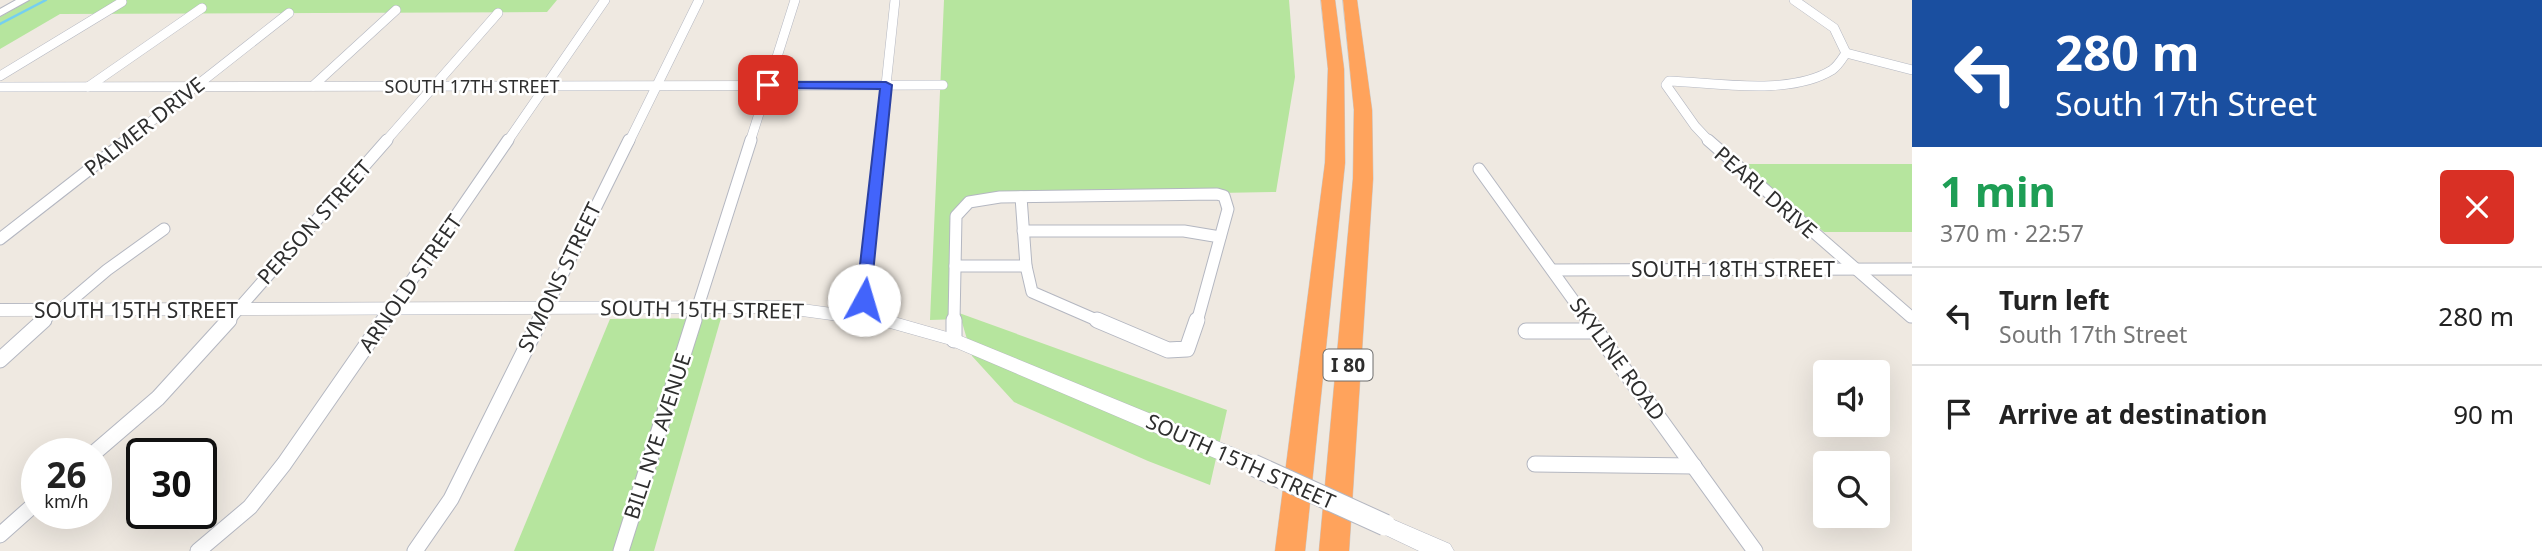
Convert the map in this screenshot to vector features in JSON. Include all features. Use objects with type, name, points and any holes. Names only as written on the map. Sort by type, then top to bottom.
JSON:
[{"type":"highway","name":"I 80","points":[[1290,551],[1335,163],[1336,69],[1328,0]]},
{"type":"highway","name":"I 80","points":[[1334,551],[1363,180],[1363,110],[1350,0]]},
{"type":"main road","name":"SOUTH 15TH STREET","points":[[0,310],[780,307],[862,317],[954,340],[1253,465],[1442,551]]},
{"type":"street","points":[[0,13],[24,0]]},
{"type":"street","name":"ARNOLD STREET","points":[[198,551],[250,507],[284,464],[605,0]]},
{"type":"street","name":"SYMONS STREET","points":[[415,551],[451,499],[699,0]]},
{"type":"street","name":"BILL NYE AVENUE","points":[[621,551],[795,0]]},
{"type":"street","points":[[862,317],[895,0]]},
{"type":"street","points":[[1794,0],[1832,25],[1842,40],[1846,53],[1912,70]]},
{"type":"street","points":[[0,76],[122,2]]},
{"type":"street","points":[[88,87],[202,8]]},
{"type":"street","points":[[313,86],[396,10]]},
{"type":"street","name":"PALMER DRIVE","points":[[0,239],[289,13]]},
{"type":"street","name":"PERSON STREET","points":[[111,438],[158,398],[498,13]]},
{"type":"street","name":"PEARL DRIVE","points":[[1846,53],[1837,68],[1802,81],[1746,86],[1666,83],[1711,144],[1911,317]]},
{"type":"street","name":"SOUTH 17TH STREET","points":[[0,87],[943,85]]},
{"type":"street","name":"SKYLINE ROAD","points":[[1479,169],[1755,551]]},
{"type":"street","points":[[954,340],[957,216],[965,204],[983,198],[1021,197],[1144,195],[1206,193],[1224,196],[1228,209],[1191,343],[1187,349],[1181,351],[1168,350],[1037,297],[1029,288],[1021,197]]},
{"type":"street","points":[[0,360],[107,270],[164,229]]},
{"type":"street","points":[[1023,231],[1184,231],[1220,237]]},
{"type":"street","points":[[955,266],[1026,266]]},
{"type":"street","name":"SOUTH 18TH STREET","points":[[1554,270],[1912,269]]},
{"type":"street","points":[[1526,331],[1598,331]]},
{"type":"street","points":[[1535,464],[1694,466]]},
{"type":"street","points":[[0,535],[21,516]]},
{"type":"green space","points":[[30,0],[557,0],[547,12],[60,14],[0,49],[0,17]]},
{"type":"green space","points":[[944,0],[1289,0],[1295,77],[1276,192],[1000,197],[960,210],[959,313],[1227,410],[1210,485],[1014,402],[972,356],[961,319],[930,320]]},
{"type":"green space","points":[[1743,164],[1912,164],[1912,232],[1824,232]]},
{"type":"green space","points":[[721,318],[654,551],[514,551],[610,319]]},
{"type":"waterway","points":[[0,24],[46,0]]},
{"type":"route","points":[[768,85],[886,85],[864,300]]}]
